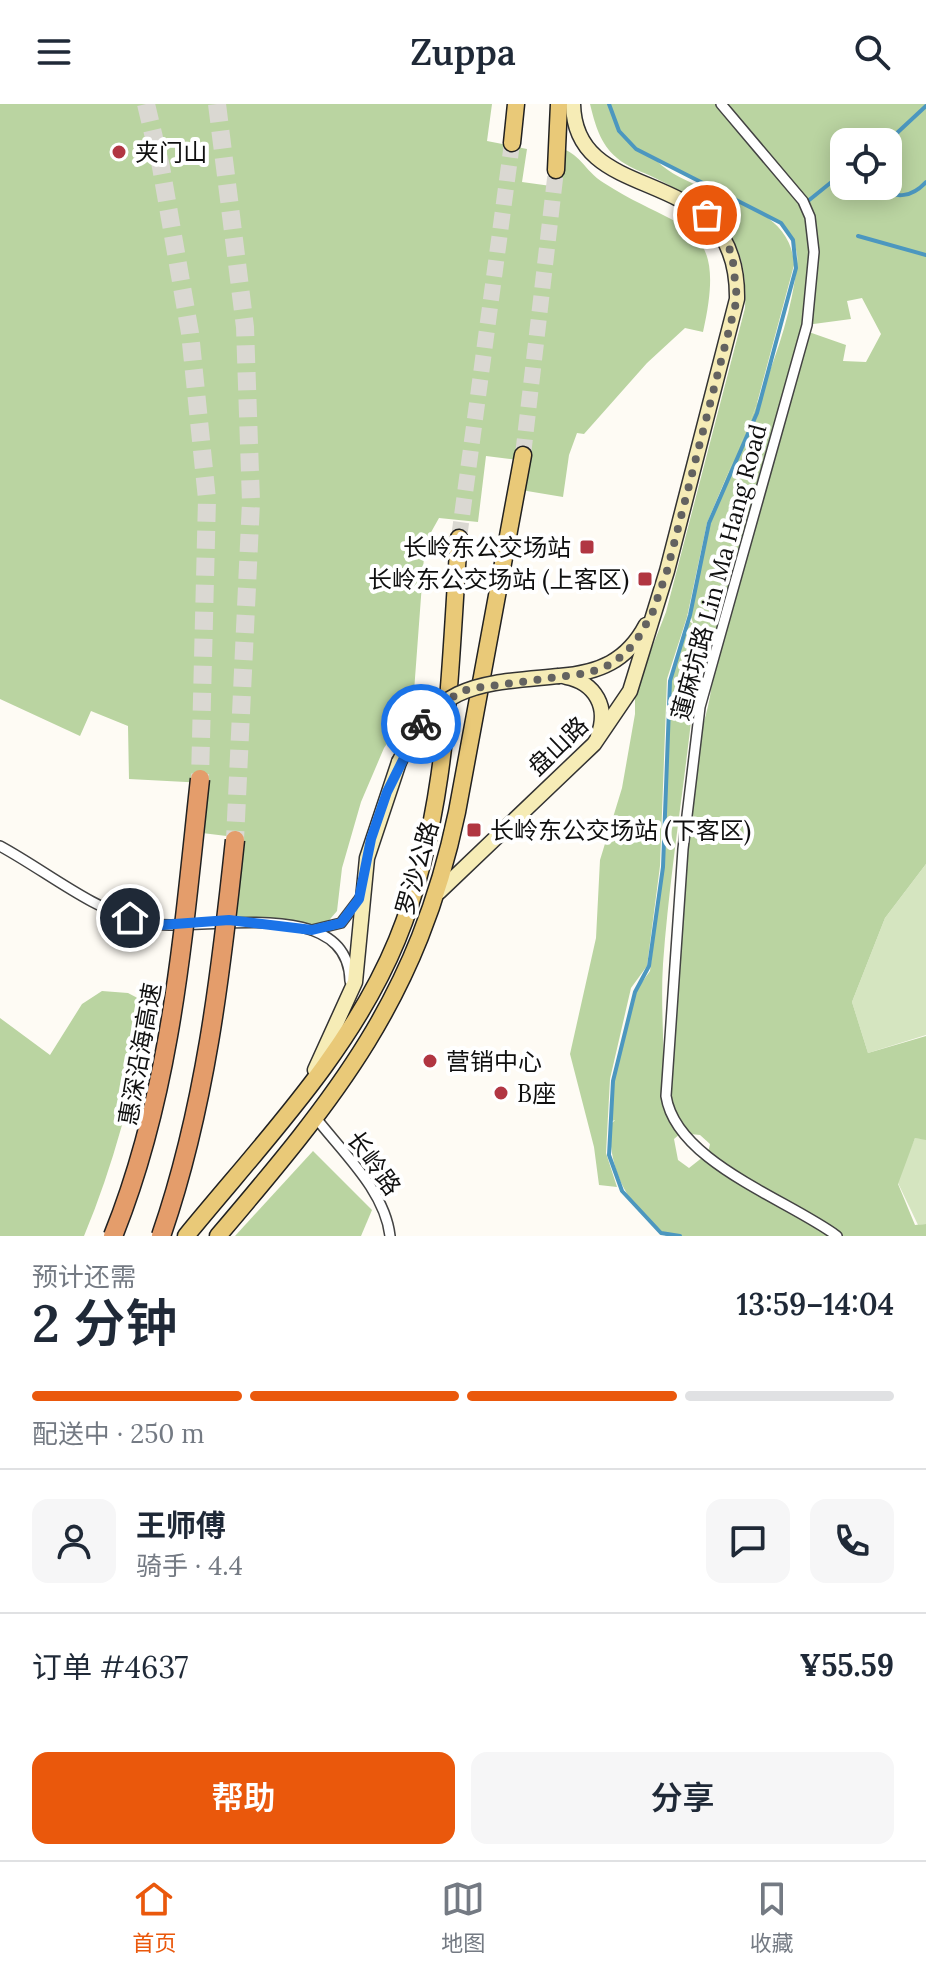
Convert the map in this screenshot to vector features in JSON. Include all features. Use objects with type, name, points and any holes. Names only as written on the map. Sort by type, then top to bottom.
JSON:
[{"type":"highway","name":"惠深沿海高速","points":[[113,1236],[149,1136],[165,1063],[200,779]]},
{"type":"highway","points":[[161,1236],[190,1142],[203,1077],[235,840]]},
{"type":"main road","points":[[512,143],[516,104]]},
{"type":"main road","points":[[556,170],[559,104]]},
{"type":"main road","name":"盘山路","points":[[434,900],[449,878],[594,744],[630,691],[661,590],[732,324],[737,274],[732,253],[707,215],[672,194],[616,172],[600,161],[578,132],[573,104]]},
{"type":"main road","name":"罗沙公路","points":[[218,1236],[344,1082],[392,1002],[434,900],[463,782],[523,455]]},
{"type":"main road","name":"罗沙公路","points":[[186,1236],[345,1037],[397,941],[424,860],[439,776],[459,538]]},
{"type":"main road","name":"盘山路","points":[[366,869],[377,819],[399,762],[423,722],[454,694],[492,683],[603,669],[624,655],[643,630],[661,590]]},
{"type":"main road","points":[[559,676],[583,683],[600,702],[602,720],[594,744]]},
{"type":"main road","points":[[300,1096],[347,1003],[357,972],[366,869]]},
{"type":"street","name":"蓮麻坑路 Lin Ma Hang Road","points":[[721,104],[803,201],[810,217],[814,269],[807,325],[755,499],[700,707],[683,849],[666,1096],[672,1120],[698,1150],[837,1236]]},
{"type":"street","points":[[0,846],[60,884],[138,921],[170,925],[229,920],[305,929],[330,928],[349,915],[359,899],[366,869]]},
{"type":"street","points":[[305,929],[332,943],[344,956],[350,973],[347,1003]]},
{"type":"street","name":"长岭路","points":[[316,1118],[379,1200],[387,1215],[390,1236]]},
{"type":"green space","points":[[0,104],[492,104],[487,141],[527,149],[522,182],[551,186],[556,147],[564,149],[604,183],[692,233],[703,248],[709,267],[709,295],[703,332],[685,328],[647,363],[584,434],[577,433],[569,455],[563,497],[515,489],[519,460],[486,456],[478,522],[439,518],[425,543],[413,705],[384,748],[361,802],[342,868],[337,911],[325,925],[280,927],[232,917],[243,838],[202,833],[205,783],[129,779],[128,726],[91,711],[80,736],[0,699]]},
{"type":"green space","points":[[590,104],[608,104],[610,112],[609,104],[926,104],[926,864],[885,918],[852,1002],[868,1053],[926,1036],[926,1140],[915,1138],[898,1184],[915,1225],[926,1224],[926,1236],[666,1236],[631,1200],[613,1158],[610,1125],[615,1120],[610,1122],[613,1084],[635,992],[650,971],[663,867],[670,681],[688,620],[694,625],[690,615],[705,544],[717,502],[739,446],[707,523],[687,617],[667,679],[660,866],[647,966],[631,988],[610,1079],[606,1153],[617,1187],[599,1185],[594,1147],[570,1054],[596,938],[600,860],[622,788],[635,714],[635,691],[666,612],[745,308],[745,282],[734,242],[724,226],[677,189],[617,158],[602,140]],"holes":[[[657,161],[778,221],[795,246],[797,264],[785,326],[757,405],[794,265],[789,243],[777,225],[759,212],[673,174]],[[862,298],[881,334],[866,362],[843,361],[846,345],[806,331],[806,325],[851,319],[847,301]],[[703,662],[710,666],[712,686],[700,740],[694,790],[669,1074],[670,1115],[663,1104],[663,964],[696,674]],[[681,1133],[700,1135],[710,1144],[708,1153],[689,1168],[678,1160],[674,1139]]]},
{"type":"green space","points":[[926,864],[926,1035],[868,1053],[852,1002],[885,918]]},
{"type":"green space","points":[[102,991],[128,993],[149,1004],[123,1122],[84,1236],[0,1236],[0,1018],[50,1055],[82,1004]]},
{"type":"green space","points":[[915,1138],[926,1139],[926,1224],[918,1225],[897,1181]]},
{"type":"green space","points":[[313,1151],[372,1210],[361,1236],[235,1236]]},
{"type":"waterway","points":[[609,104],[619,131],[636,149],[781,223],[793,240],[796,268],[757,413],[709,523],[690,615],[670,681],[663,867],[649,966],[635,992],[613,1081],[609,1155],[622,1191],[661,1233],[680,1236]]},
{"type":"waterway","points":[[902,128],[926,106]]},
{"type":"waterway","points":[[902,195],[915,191],[926,182]]},
{"type":"waterway","points":[[808,201],[830,183]]},
{"type":"waterway","points":[[858,236],[926,255]]},
{"type":"tunnel","points":[[146,104],[161,167],[190,333],[207,499],[200,779]]},
{"type":"tunnel","points":[[217,104],[245,327],[251,502],[235,840]]},
{"type":"tunnel","points":[[459,538],[512,143]]},
{"type":"tunnel","points":[[523,455],[556,170]]},
{"type":"way so far","points":[[421,724],[439,704],[468,689],[492,683],[576,675],[603,669],[635,643],[652,614],[667,571],[737,299],[737,274],[732,253],[707,215]]},
{"type":"place","name":"夹门山","points":[[119,152]]},
{"type":"place","name":"长岭东公交场站","points":[[587,547]]},
{"type":"place","name":"长岭东公交场站 (上客区)","points":[[645,579]]},
{"type":"place","name":"长岭东公交场站 (下客区)","points":[[474,830]]},
{"type":"place","name":"营销中心","points":[[430,1061]]},
{"type":"place","name":"B座","points":[[501,1093]]},
{"type":"route","points":[[130,918],[161,925],[229,920],[312,930],[341,923],[357,905],[371,839],[387,792],[408,744],[421,724]]}]
